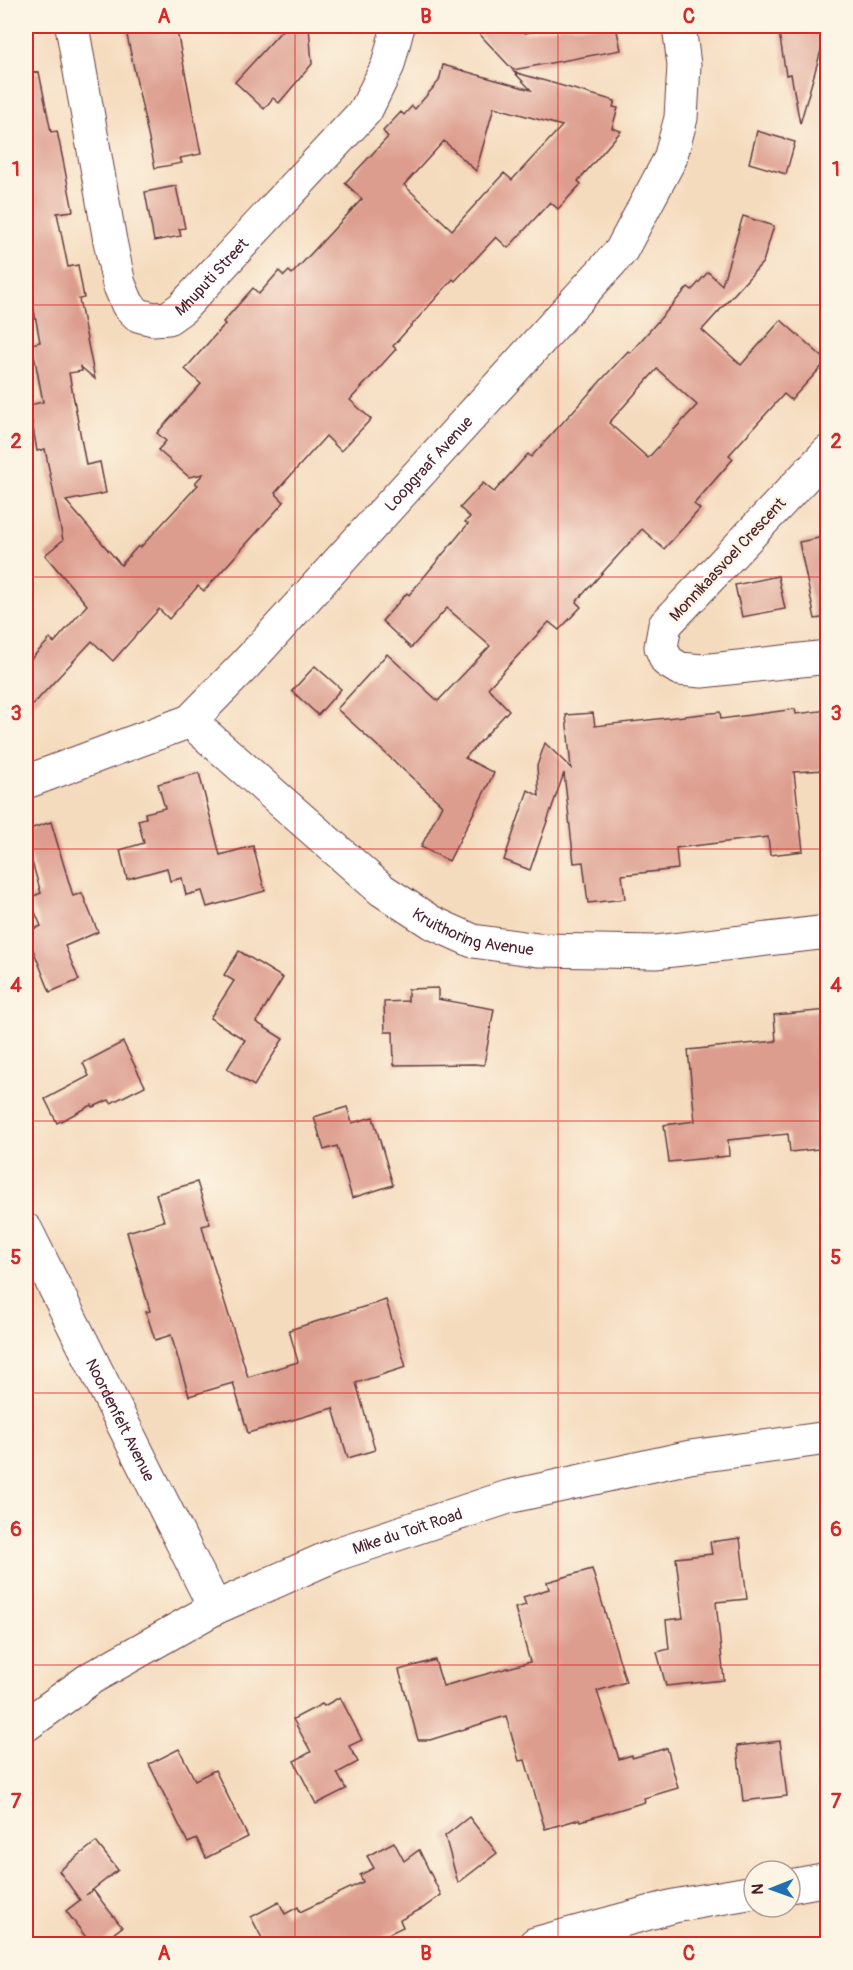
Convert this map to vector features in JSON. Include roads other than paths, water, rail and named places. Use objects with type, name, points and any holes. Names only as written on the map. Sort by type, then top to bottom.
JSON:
[{"type":"street","name":"Mhuputi Street","points":[[72,26],[119,284],[128,305],[138,315],[153,319],[168,318],[182,308],[366,110],[388,65],[398,26]]},
{"type":"street","name":"Loopgraaf Avenue","points":[[26,782],[190,721],[245,665],[621,251],[670,159],[681,118],[684,65],[679,26]]},
{"type":"street","name":"Monnikaasvoel Crescent","points":[[828,452],[665,626],[661,647],[667,660],[680,669],[702,671],[828,657]]},
{"type":"street","name":"Kruithoring Avenue","points":[[190,721],[382,890],[431,922],[473,941],[538,950],[656,952],[828,932]]},
{"type":"street","name":"Noordenfelt Avenue","points":[[26,1230],[215,1608]]},
{"type":"street","name":"Mike du Toit Road","points":[[26,1725],[91,1678],[215,1608],[337,1554],[508,1497],[690,1457],[828,1438]]},
{"type":"street","points":[[802,1884],[828,1879]]},
{"type":"street","points":[[535,1944],[674,1906],[742,1894]]}]
